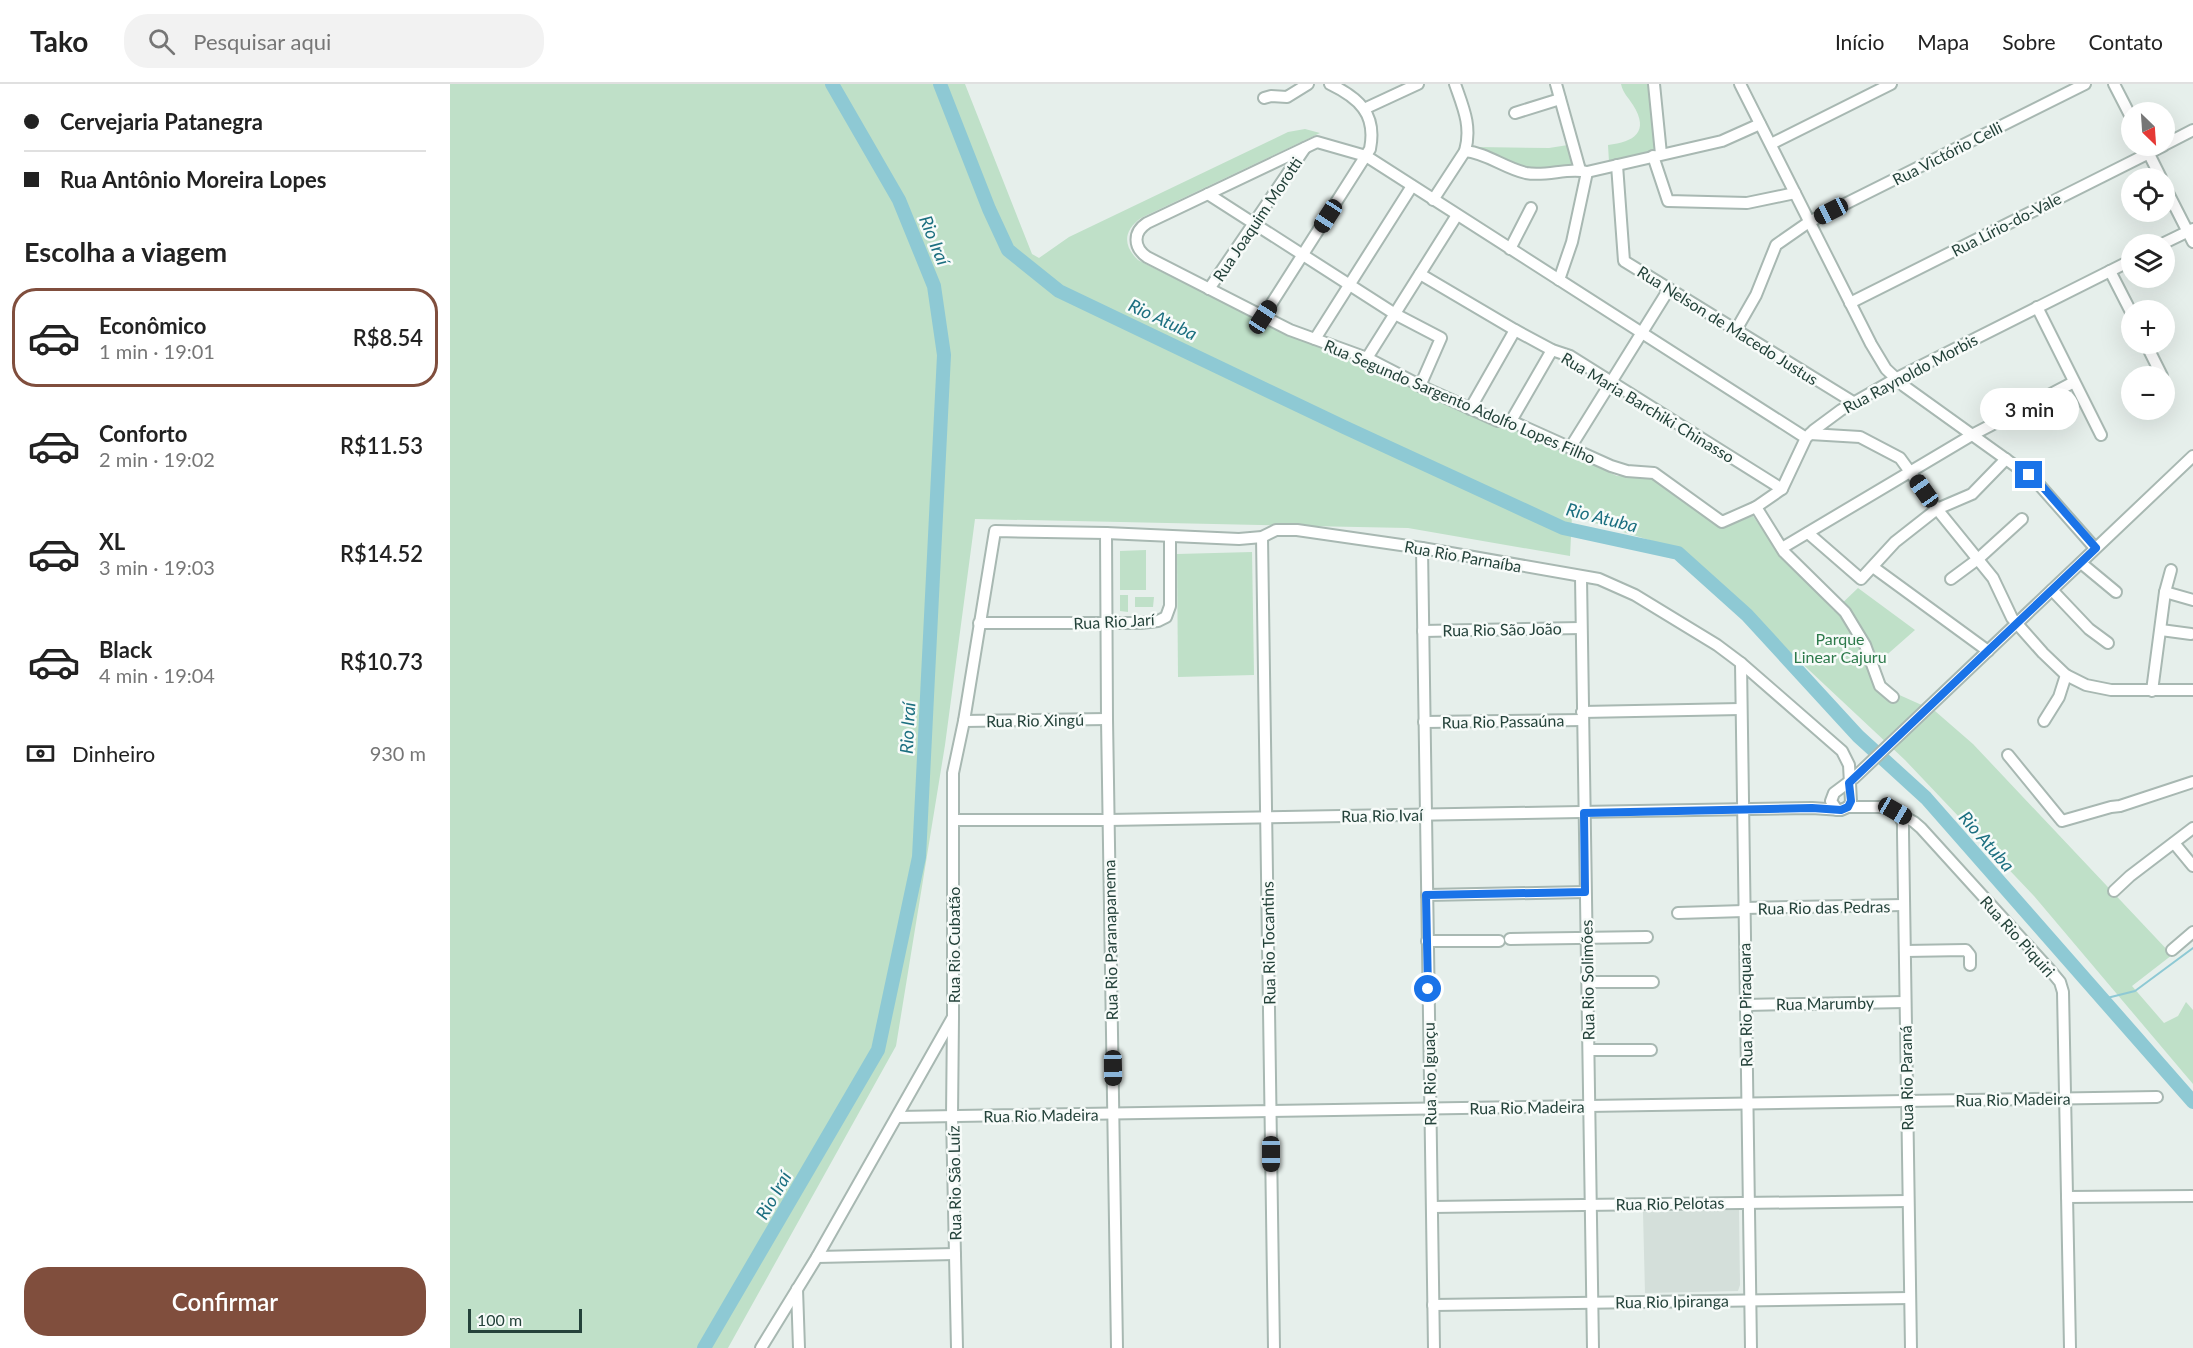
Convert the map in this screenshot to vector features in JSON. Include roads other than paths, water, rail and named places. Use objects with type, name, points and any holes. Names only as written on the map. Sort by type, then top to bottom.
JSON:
[{"type":"street","points":[[1264,98],[1287,97],[1308,84]]},
{"type":"street","points":[[1263,317],[1370,149],[1372,134],[1364,109],[1351,95],[1330,84]]},
{"type":"street","points":[[1364,109],[1419,84]]},
{"type":"street","points":[[1433,200],[1465,151],[1468,127],[1455,84]]},
{"type":"street","points":[[1556,84],[1583,171],[1572,242],[1559,280]]},
{"type":"street","points":[[1654,84],[1657,155],[1668,201],[1747,203],[1795,193]]},
{"type":"street","points":[[1740,84],[1878,357],[1895,379],[2042,486],[2096,548]]},
{"type":"street","points":[[1771,144],[1891,84]]},
{"type":"street","name":"Rua Victório Celli","points":[[1736,330],[1755,295],[1776,245],[1809,222],[2085,84]]},
{"type":"street","points":[[2114,84],[2123,102]]},
{"type":"street","points":[[1515,113],[1560,99]]},
{"type":"street","points":[[1465,151],[1481,154],[1526,173],[1545,175],[1617,165],[1722,141],[1760,124]]},
{"type":"street","name":"Rua Lírio-do-Vale","points":[[2175,139],[2193,130]]},
{"type":"street","points":[[1208,194],[1317,142],[1366,156],[1641,333],[1808,436],[1860,436],[1900,458],[1937,509],[1993,578],[2010,615],[2066,675],[2099,688],[2122,691],[2193,690]]},
{"type":"street","name":"Rua Joaquim Morotti","points":[[1209,289],[1305,148]]},
{"type":"street","name":"Rua Lírio-do-Vale","points":[[1850,303],[2133,156]]},
{"type":"street","name":"Rua Nelson de Macedo Justus","points":[[1617,165],[1624,261],[1853,402]]},
{"type":"street","points":[[1315,339],[1412,186]]},
{"type":"street","points":[[1208,194],[1395,314],[1441,338],[1420,386]]},
{"type":"street","name":"Rua Segundo Sargento Adolfo Lopes Filho","points":[[1208,194],[1143,225],[1137,233],[1136,241],[1139,251],[1290,330],[1367,358],[1470,409],[1498,421],[1511,421],[1619,469],[1654,473],[1722,522],[1756,507]]},
{"type":"street","points":[[2175,204],[2190,230],[2193,242]]},
{"type":"street","points":[[1510,249],[1531,208]]},
{"type":"street","points":[[1367,358],[1458,215]]},
{"type":"street","points":[[2175,238],[2190,230]]},
{"type":"street","name":"Rua Raynoldo Morbis","points":[[1782,489],[1808,436],[1832,415],[1895,379],[2121,266]]},
{"type":"street","points":[[2110,271],[2125,300]]},
{"type":"street","name":"Rua Maria Barchiki Chinasso","points":[[1420,274],[1515,330],[1552,350],[1570,356],[1782,489]]},
{"type":"street","points":[[1570,448],[1669,289]]},
{"type":"street","points":[[2037,307],[2101,435]]},
{"type":"street","points":[[1470,409],[1515,330]]},
{"type":"street","points":[[1511,421],[1552,350]]},
{"type":"street","points":[[1782,548],[1972,435],[2074,382]]},
{"type":"street","name":"Rua Rio Ivaí","points":[[1812,808],[1859,774],[2193,456]]},
{"type":"street","points":[[1808,533],[1861,579],[1895,542],[1937,509],[1972,494],[2006,459]]},
{"type":"street","points":[[1782,489],[1756,507],[1782,548],[1845,612],[1865,645],[1880,686],[1893,697]]},
{"type":"street","points":[[1951,579],[1978,559],[2022,519]]},
{"type":"street","name":"Rua Rio Parnaíba","points":[[995,531],[1239,539],[1262,537],[1276,530],[1297,530],[1422,548],[1599,579],[1635,595],[1718,645],[1741,663],[1842,751],[1849,765],[1849,783]]},
{"type":"street","name":"Rua Rio Cubatão","points":[[761,1348],[816,1257],[953,1017],[953,773],[964,721],[995,531]]},
{"type":"street","name":"Rua Rio Paranapanema","points":[[1106,533],[1108,820],[1117,1348]]},
{"type":"street","name":"Rua Rio Jarí","points":[[979,623],[1106,624],[1158,621],[1166,617],[1170,606],[1170,536]]},
{"type":"street","name":"Rua Rio Tocantins","points":[[1262,537],[1274,1348]]},
{"type":"street","name":"Rua Rio Iguaçu","points":[[1422,548],[1434,1348]]},
{"type":"street","points":[[2080,563],[2116,592]]},
{"type":"street","points":[[1873,567],[1988,651]]},
{"type":"street","points":[[2152,691],[2165,592],[2171,570]]},
{"type":"street","name":"Rua Rio Solimões","points":[[1581,577],[1593,1348]]},
{"type":"street","points":[[2052,590],[2089,629],[2108,643]]},
{"type":"street","points":[[2165,592],[2193,600]]},
{"type":"street","name":"Rua Rio São João","points":[[1423,631],[1581,628]]},
{"type":"street","points":[[2161,630],[2191,634]]},
{"type":"street","name":"Rua Rio Piraquara","points":[[1741,663],[1751,1348]]},
{"type":"street","points":[[2044,721],[2059,697],[2066,675]]},
{"type":"street","name":"Rua Rio Passaúna","points":[[1424,722],[1741,709]]},
{"type":"street","name":"Rua Rio Xingú","points":[[964,721],[1107,719]]},
{"type":"street","points":[[2008,755],[2062,821],[2120,806],[2193,782]]},
{"type":"street","points":[[1845,805],[1849,783]]},
{"type":"street","points":[[1842,790],[1846,792],[1845,805],[1832,805],[1833,795],[1842,790]]},
{"type":"street","name":"Rua Rio Ivaí","points":[[953,820],[1584,813],[1812,808],[1845,805],[1887,807],[1895,811]]},
{"type":"street","name":"Rua Rio Paraná","points":[[1895,811],[1903,824],[1911,1348]]},
{"type":"street","name":"Rua Rio Piquiri","points":[[1895,811],[1921,828],[2060,982],[2063,992],[2070,1348]]},
{"type":"street","points":[[2114,891],[2193,828]]},
{"type":"street","points":[[2174,843],[2193,866]]},
{"type":"street","points":[[1426,895],[1585,892]]},
{"type":"street","name":"Rua Rio das Pedras","points":[[1678,913],[1904,905]]},
{"type":"street","points":[[2172,950],[2193,932]]},
{"type":"street","points":[[1427,941],[1647,937]]},
{"type":"street","points":[[1905,951],[1966,950],[1970,955],[1970,965]]},
{"type":"street","points":[[1588,981],[1653,981]]},
{"type":"street","name":"Rua Marumby","points":[[1745,1005],[1905,1002]]},
{"type":"street","name":"Rua Rio São Luíz","points":[[953,1017],[952,1116],[957,1348]]},
{"type":"street","points":[[1589,1050],[1651,1050]]},
{"type":"street","name":"Rua Rio Madeira","points":[[897,1117],[2157,1097]]},
{"type":"street","points":[[2067,1197],[2193,1196]]},
{"type":"street","name":"Rua Rio Pelotas","points":[[1432,1207],[1908,1201]]},
{"type":"street","points":[[816,1257],[955,1254]]},
{"type":"street","points":[[794,1294],[798,1310],[799,1348]]},
{"type":"street","name":"Rua Rio Ipiranga","points":[[1433,1305],[1911,1298]]},
{"type":"waterway","name":"Rio Iraí","points":[[704,1348],[878,1050],[919,857],[944,355],[934,286],[899,200],[832,84]]},
{"type":"waterway","name":"Rio Atuba","points":[[940,84],[989,209],[1008,250],[1059,291],[1563,528],[1678,553],[1747,615],[1858,736],[1926,798],[2193,1102]]},
{"type":"waterway","points":[[2103,999],[2135,991],[2193,948]]},
{"type":"park label","name":"Parque Linear Cajuru","points":[[1840,647]]}]
